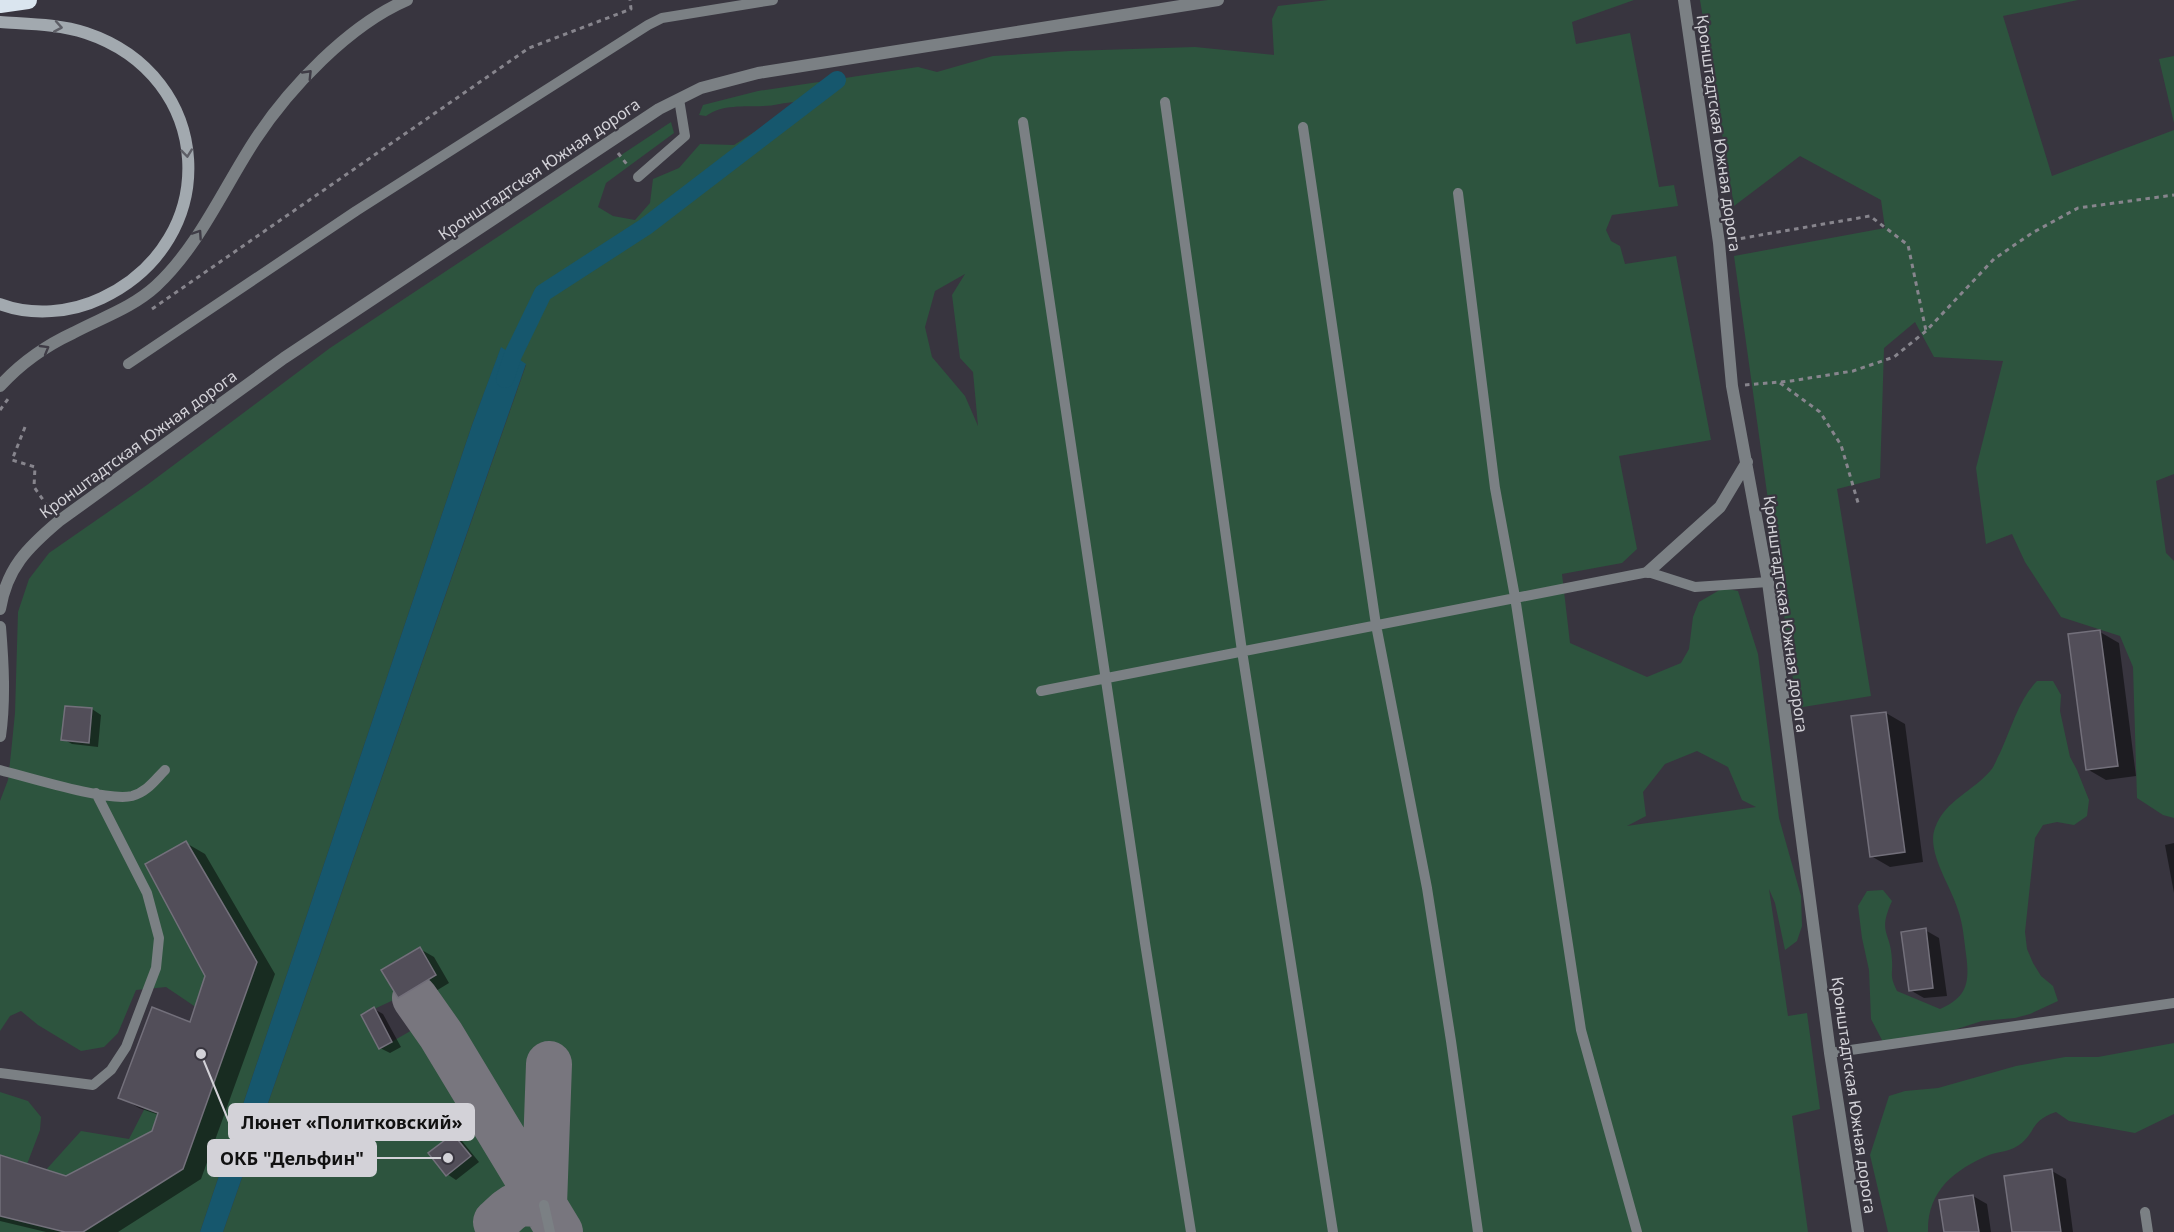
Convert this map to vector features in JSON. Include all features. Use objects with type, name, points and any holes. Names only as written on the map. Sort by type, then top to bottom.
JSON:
[{"type":"highway","points":[[0,4],[28,0]]},
{"type":"main road","points":[[0,22],[52,26],[85,32],[134,57],[154,76],[166,92],[176,112],[187,149],[188,178],[184,207],[165,248],[135,279],[116,292],[81,307],[45,311],[23,310],[0,304]]},
{"type":"street","points":[[0,386],[14,370],[36,354],[72,333],[132,304],[155,287],[190,245],[255,140],[281,104],[313,69],[344,42],[387,11],[407,0]]},
{"type":"street","name":"Кронштадтская Южная дорога","points":[[0,609],[4,588],[19,560],[38,538],[59,521],[284,358],[659,109],[701,88],[758,73],[1218,0]]},
{"type":"street","name":"Кронштадтская Южная дорога","points":[[1684,0],[1719,243],[1732,386],[1767,582],[1830,1053],[1857,1232]]},
{"type":"street","points":[[1648,572],[1720,507],[1747,462]]},
{"type":"street","points":[[0,627],[3,690],[0,736]]},
{"type":"lane","points":[[128,363],[356,211],[648,25],[662,18],[772,0]]},
{"type":"lane","points":[[638,177],[685,136],[679,99]]},
{"type":"lane","points":[[1165,102],[1242,651],[1333,1232]]},
{"type":"lane","points":[[1023,122],[1191,1232]]},
{"type":"lane","points":[[1302,127],[1376,625],[1427,888],[1478,1232]]},
{"type":"lane","points":[[1458,193],[1495,488],[1515,597],[1581,1030],[1636,1232]]},
{"type":"lane","points":[[1041,691],[1648,572],[1695,587],[1767,582]]},
{"type":"lane","points":[[0,770],[96,793],[132,796],[147,789],[165,770]]},
{"type":"lane","points":[[0,1073],[93,1085],[111,1070],[126,1047],[156,968],[159,938],[147,893],[96,793]]},
{"type":"lane","points":[[1830,1053],[2174,1003]]},
{"type":"lane","points":[[544,1204],[550,1232]]},
{"type":"lane","points":[[2145,1212],[2148,1232]]},
{"type":"path","points":[[144,314],[165,302],[529,48],[631,9],[630,0]]},
{"type":"path","points":[[609,143],[638,177]]},
{"type":"path","points":[[1732,386],[1779,382],[1853,371],[1894,357],[1926,332],[1994,259],[2032,233],[2078,208],[2174,195]]},
{"type":"path","points":[[1719,243],[1870,216],[1908,245],[1926,332]]},
{"type":"path","points":[[1779,382],[1820,412],[1841,445],[1859,506]]},
{"type":"path","points":[[0,410],[11,394]]},
{"type":"path","points":[[25,427],[12,460],[35,467],[34,487],[59,521]]},
{"type":"green space","points":[[1328,0],[1634,0],[1572,22],[1576,44],[1630,33],[1659,187],[1674,185],[1678,206],[1612,215],[1606,230],[1611,241],[1620,246],[1625,264],[1676,256],[1711,440],[1619,456],[1637,549],[1622,563],[1562,574],[1570,643],[1647,677],[1681,663],[1689,649],[1693,617],[1699,602],[1723,588],[1738,591],[1758,654],[1779,818],[1801,896],[1802,926],[1797,941],[1785,950],[1775,903],[1769,889],[1788,1016],[1807,1013],[1820,1109],[1792,1116],[1808,1232],[569,1232],[539,1177],[419,985],[436,974],[419,947],[381,970],[398,998],[361,1015],[379,1049],[414,1029],[422,1030],[437,1039],[530,1191],[545,1232],[223,1232],[526,365],[501,348],[472,425],[200,1232],[0,1232],[0,1092],[28,1101],[41,1117],[40,1130],[23,1175],[35,1182],[81,1131],[129,1139],[163,1073],[212,1018],[166,987],[136,990],[118,1033],[104,1047],[81,1051],[38,1025],[21,1011],[10,1016],[0,1031],[0,801],[8,780],[15,713],[18,612],[29,579],[49,553],[147,485],[330,348],[671,122],[674,133],[606,183],[598,207],[613,216],[635,220],[650,203],[653,179],[679,168],[700,144],[734,145],[772,121],[796,102],[726,108],[706,116],[699,115],[703,105],[758,91],[918,67],[937,72],[993,56],[1195,47],[1274,55],[1272,19],[1278,6]],"holes":[[[965,274],[952,295],[960,358],[973,372],[978,426],[965,396],[932,357],[925,327],[935,291]],[[1697,751],[1728,767],[1742,800],[1756,807],[1627,826],[1646,816],[1643,792],[1665,764]]]},
{"type":"green space","points":[[1700,0],[2078,0],[2003,16],[2052,176],[2174,130],[2174,474],[2156,481],[2166,553],[2174,561],[2174,818],[2163,815],[2137,798],[2133,667],[2120,636],[2061,617],[2025,562],[2012,534],[1986,544],[1976,468],[2003,361],[1934,357],[1915,322],[1884,348],[1880,478],[1837,489],[1871,696],[1797,708],[1734,256],[1885,228],[1881,200],[1800,156],[1734,206]]},
{"type":"green space","points":[[2174,56],[2174,123],[2159,59]]},
{"type":"green space","points":[[2037,681],[2053,681],[2061,695],[2060,711],[2070,757],[2089,800],[2087,816],[2074,825],[2057,822],[2043,825],[2035,838],[2025,932],[2027,949],[2041,976],[2053,986],[2058,1001],[2015,1018],[1982,1021],[1935,1036],[1902,1037],[1882,1045],[1882,1040],[1871,1019],[1869,970],[1858,906],[1867,891],[1883,890],[1892,901],[1885,927],[1891,950],[1892,978],[1897,991],[1940,1009],[1961,994],[1967,981],[1963,932],[1955,901],[1936,858],[1933,837],[1935,828],[1946,810],[1992,768],[2020,705]]},
{"type":"green space","points":[[2174,1043],[2174,1114],[2135,1133],[2069,1121],[2056,1112],[2047,1115],[2037,1123],[2029,1136],[2019,1145],[1976,1161],[1954,1175],[1945,1184],[1932,1205],[1928,1232],[1888,1232],[1870,1155],[1889,1096],[1905,1091],[1938,1088],[2016,1066],[2065,1057],[2098,1057]]},
{"type":"water","points":[[501,347],[526,364],[223,1232],[200,1232],[472,425]]},
{"type":"building","points":[[2100,630],[2118,766],[2086,770],[2068,634]]},
{"type":"building","points":[[65,706],[92,708],[89,743],[61,740]]},
{"type":"building","points":[[1886,712],[1905,852],[1870,857],[1851,716]]},
{"type":"building","points":[[186,841],[257,962],[183,1169],[83,1232],[65,1232],[0,1216],[0,1155],[66,1176],[152,1131],[158,1113],[118,1098],[152,1007],[190,1022],[205,976],[145,864]]},
{"type":"building","points":[[1926,928],[1933,988],[1909,991],[1901,932]]},
{"type":"building","points":[[420,947],[436,975],[398,998],[381,970]]},
{"type":"building","points":[[374,1007],[392,1042],[379,1049],[361,1015]]},
{"type":"building","points":[[453,1134],[471,1156],[446,1176],[428,1153]]},
{"type":"building","points":[[2052,1169],[2061,1232],[2012,1232],[2004,1176]]},
{"type":"building","points":[[1973,1195],[1979,1232],[1944,1232],[1939,1200]]},
{"type":"waterway","points":[[505,379],[513,355],[543,293],[645,227],[837,80]]},
{"type":"taxiway","points":[[415,998],[441,1035],[560,1232]]},
{"type":"taxiway","points":[[496,1222],[517,1205],[528,1203],[544,1205],[549,1064]]},
{"type":"place","name":"Люнет «Политковский»","points":[[201,1054]]},
{"type":"place","name":"ОКБ \"Дельфин\"","points":[[448,1158]]}]
